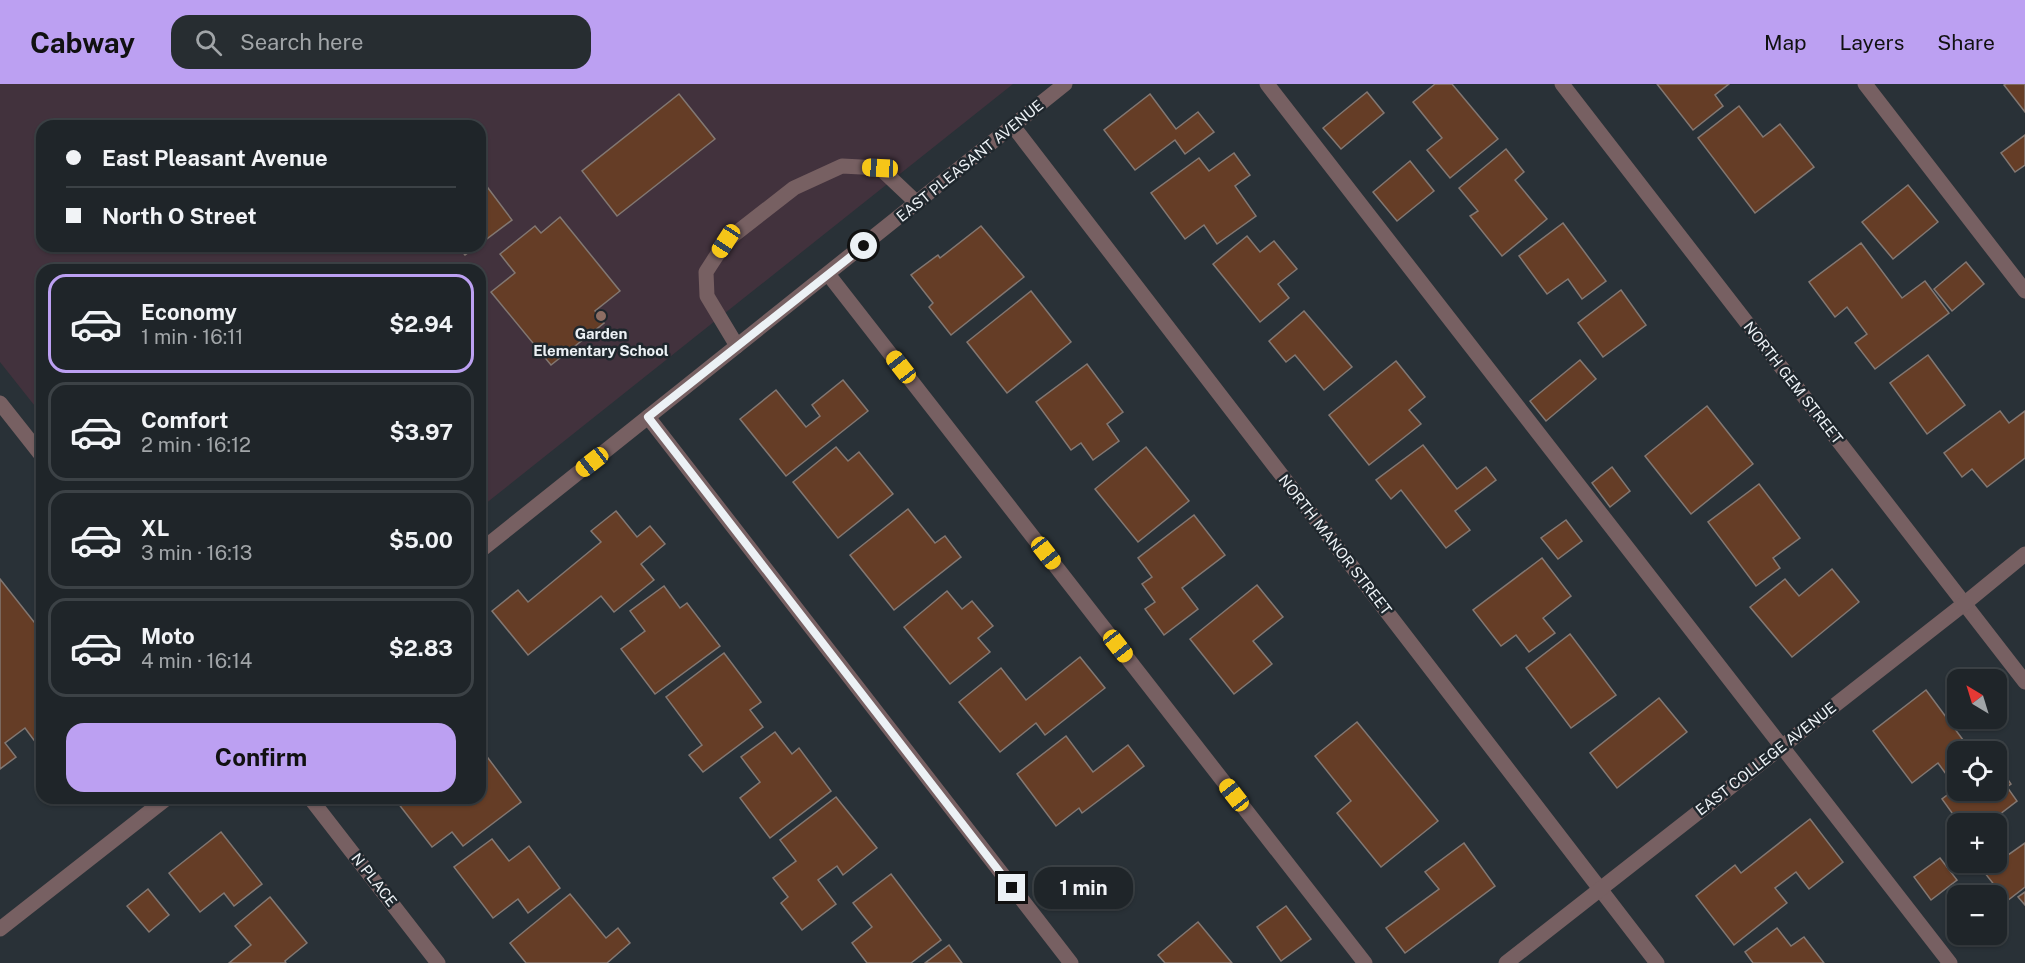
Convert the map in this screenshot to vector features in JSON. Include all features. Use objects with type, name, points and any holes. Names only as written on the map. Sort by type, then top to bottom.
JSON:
[{"type":"street","name":"EAST PLEASANT AVENUE","points":[[486,546],[1065,84]]},
{"type":"street","points":[[1267,84],[1950,963]]},
{"type":"street","name":"NORTH GEM STREET","points":[[1562,84],[2025,682]]},
{"type":"street","points":[[1865,84],[2025,291]]},
{"type":"street","name":"NORTH MANOR STREET","points":[[1013,126],[1657,963]]},
{"type":"street","points":[[737,346],[707,296],[706,272],[726,241],[794,188],[842,166],[880,168],[917,203]]},
{"type":"street","points":[[828,274],[1365,963]]},
{"type":"street","points":[[0,403],[36,448]]},
{"type":"street","points":[[648,417],[1071,963]]},
{"type":"street","name":"EAST COLLEGE AVENUE","points":[[1506,963],[2025,554]]},
{"type":"street","points":[[0,929],[159,804]]},
{"type":"street","name":"N PLACE","points":[[315,804],[438,963]]},
{"type":"shaded area","name":"Garden Elementary School","points":[[0,84],[1013,84],[486,503],[486,264],[36,264],[36,407],[0,362]]},
{"type":"building","points":[[1435,84],[1452,84],[1498,139],[1450,178],[1427,150],[1442,138],[1413,102]]},
{"type":"building","points":[[1657,84],[1729,84],[1715,95],[1723,106],[1693,130]]},
{"type":"building","points":[[2025,84],[2025,112],[2004,85]]},
{"type":"building","points":[[1367,92],[1384,113],[1341,149],[1323,128]]},
{"type":"building","points":[[679,94],[715,139],[617,216],[582,171]]},
{"type":"building","points":[[1150,94],[1176,129],[1198,112],[1214,132],[1185,154],[1175,140],[1135,170],[1104,130]]},
{"type":"building","points":[[1739,106],[1763,137],[1780,124],[1814,167],[1755,213],[1698,138]]},
{"type":"building","points":[[2025,135],[2025,165],[2015,172],[2001,153]]},
{"type":"building","points":[[1506,149],[1524,172],[1515,180],[1547,219],[1502,256],[1470,216],[1478,211],[1459,188]]},
{"type":"building","points":[[1234,153],[1250,175],[1235,186],[1256,216],[1217,244],[1204,225],[1185,239],[1151,193],[1199,158],[1209,171]]},
{"type":"building","points":[[1410,161],[1434,191],[1397,221],[1373,192]]},
{"type":"building","points":[[486,185],[512,220],[486,240]]},
{"type":"building","points":[[1908,185],[1938,222],[1893,259],[1862,222]]},
{"type":"building","points":[[560,217],[620,291],[595,311],[604,323],[551,365],[491,292],[515,273],[500,254],[535,226],[541,233]]},
{"type":"building","points":[[1563,223],[1606,281],[1582,299],[1568,279],[1547,294],[1519,256]]},
{"type":"building","points":[[981,226],[1024,277],[951,335],[929,307],[933,303],[911,275],[938,255],[940,258]]},
{"type":"building","points":[[1247,236],[1260,252],[1274,241],[1297,269],[1278,284],[1289,298],[1260,322],[1213,264]]},
{"type":"building","points":[[1861,243],[1902,298],[1925,281],[1949,313],[1875,369],[1855,343],[1867,334],[1847,307],[1835,317],[1809,282]]},
{"type":"building","points":[[1966,262],[1984,284],[1952,311],[1934,289]]},
{"type":"building","points":[[1621,290],[1646,325],[1603,357],[1578,323]]},
{"type":"building","points":[[1031,291],[1071,342],[1007,393],[967,342]]},
{"type":"building","points":[[1304,311],[1352,367],[1324,390],[1295,355],[1286,362],[1269,341]]},
{"type":"building","points":[[1928,355],[1965,405],[1927,434],[1890,383]]},
{"type":"building","points":[[1580,360],[1596,379],[1546,421],[1530,401]]},
{"type":"building","points":[[1396,361],[1425,397],[1409,410],[1421,424],[1369,465],[1329,415]]},
{"type":"building","points":[[1087,364],[1123,412],[1107,424],[1119,441],[1093,460],[1081,443],[1071,450],[1036,402]]},
{"type":"building","points":[[843,380],[868,411],[786,476],[740,419],[776,390],[806,427],[820,416],[812,405]]},
{"type":"building","points":[[1707,406],[1753,464],[1691,514],[1645,456]]},
{"type":"building","points":[[2000,411],[2009,423],[2025,411],[2025,458],[1987,487],[1972,469],[1962,477],[1944,453]]},
{"type":"building","points":[[1423,445],[1457,489],[1486,467],[1496,480],[1455,511],[1470,530],[1446,548],[1401,490],[1391,499],[1376,480]]},
{"type":"building","points":[[836,447],[848,461],[859,452],[893,494],[838,538],[793,482]]},
{"type":"building","points":[[1146,447],[1189,501],[1138,542],[1095,489]]},
{"type":"building","points":[[1612,467],[1630,491],[1610,507],[1592,483]]},
{"type":"building","points":[[1759,484],[1800,538],[1773,558],[1780,568],[1756,586],[1708,522]]},
{"type":"building","points":[[908,509],[935,543],[945,536],[961,557],[894,610],[850,555]]},
{"type":"building","points":[[616,511],[637,537],[650,526],[665,544],[641,564],[654,580],[614,612],[601,596],[528,655],[492,611],[518,590],[528,602],[601,542],[591,531]]},
{"type":"building","points":[[1194,515],[1225,555],[1182,588],[1198,609],[1164,635],[1145,609],[1155,602],[1142,584],[1152,577],[1138,558]]},
{"type":"building","points":[[1566,520],[1582,541],[1558,559],[1541,538]]},
{"type":"building","points":[[1542,558],[1571,596],[1543,618],[1555,633],[1529,652],[1516,635],[1501,646],[1473,610]]},
{"type":"building","points":[[1832,569],[1859,602],[1792,657],[1750,607],[1785,579],[1799,596]]},
{"type":"building","points":[[0,579],[36,624],[36,743],[25,728],[5,743],[16,757],[0,769]]},
{"type":"building","points":[[1257,585],[1283,617],[1253,641],[1272,664],[1234,694],[1190,639]]},
{"type":"building","points":[[664,586],[680,608],[687,603],[720,646],[655,694],[621,649],[645,631],[630,611]]},
{"type":"building","points":[[947,591],[962,609],[972,601],[993,626],[978,638],[990,652],[950,684],[904,627]]},
{"type":"building","points":[[1570,634],[1616,695],[1571,728],[1526,668]]},
{"type":"building","points":[[724,653],[761,702],[750,710],[763,727],[703,772],[689,755],[702,745],[666,697]]},
{"type":"building","points":[[1080,657],[1105,688],[1045,735],[1036,723],[1000,752],[959,702],[1001,668],[1026,700]]},
{"type":"building","points":[[1926,690],[1947,718],[1947,729],[1955,729],[1964,741],[1947,741],[1947,773],[1938,763],[1912,783],[1873,731]]},
{"type":"building","points":[[1659,698],[1687,732],[1617,788],[1590,753]]},
{"type":"building","points":[[1357,722],[1438,821],[1381,867],[1337,813],[1351,801],[1315,756]]},
{"type":"building","points":[[775,732],[792,754],[799,748],[831,791],[770,838],[740,798],[760,782],[741,757]]},
{"type":"building","points":[[1066,736],[1093,772],[1128,745],[1144,766],[1082,813],[1079,808],[1056,826],[1017,774]]},
{"type":"building","points":[[486,755],[521,802],[463,846],[452,832],[432,847],[399,804],[486,804]]},
{"type":"building","points":[[2007,787],[2017,801],[2001,813],[1952,813],[1942,799],[1947,795],[1947,801],[2007,801]]},
{"type":"building","points":[[836,797],[877,848],[843,875],[837,866],[818,880],[836,904],[802,930],[781,903],[788,897],[773,878],[796,861],[780,840]]},
{"type":"building","points":[[1810,819],[1843,862],[1809,889],[1796,872],[1775,888],[1787,903],[1734,945],[1696,896],[1735,865],[1741,873]]},
{"type":"building","points":[[221,832],[262,884],[234,906],[224,893],[200,912],[169,873]]},
{"type":"building","points":[[492,839],[509,861],[529,846],[560,888],[528,913],[518,899],[493,918],[454,867]]},
{"type":"building","points":[[1464,843],[1495,886],[1405,953],[1386,928],[1439,889],[1425,872]]},
{"type":"building","points":[[2025,843],[2025,887],[2007,901],[2007,885],[1994,885],[1985,873],[2007,873],[2007,856]]},
{"type":"building","points":[[1940,858],[1947,867],[1947,873],[1952,873],[1957,880],[1947,885],[1947,888],[1931,900],[1914,877]]},
{"type":"building","points":[[891,874],[941,940],[911,963],[867,963],[852,943],[872,927],[853,903]]},
{"type":"building","points":[[148,889],[169,915],[149,932],[127,906]]},
{"type":"building","points":[[2025,892],[2025,905],[2018,897]]},
{"type":"building","points":[[570,894],[606,938],[618,928],[630,943],[607,963],[526,963],[510,943]]},
{"type":"building","points":[[270,897],[307,943],[285,961],[286,963],[229,963],[251,945],[235,926]]},
{"type":"building","points":[[1286,906],[1311,939],[1281,961],[1257,927]]},
{"type":"building","points":[[1198,922],[1232,963],[1165,963],[1158,955]]},
{"type":"building","points":[[1777,928],[1791,946],[1804,937],[1824,963],[1753,963],[1745,952]]},
{"type":"building","points":[[949,945],[962,963],[925,963]]},
{"type":"place","name":"Garden Elementary School","points":[[601,316]]},
{"type":"route","points":[[864,246],[648,417],[1012,888]]}]
